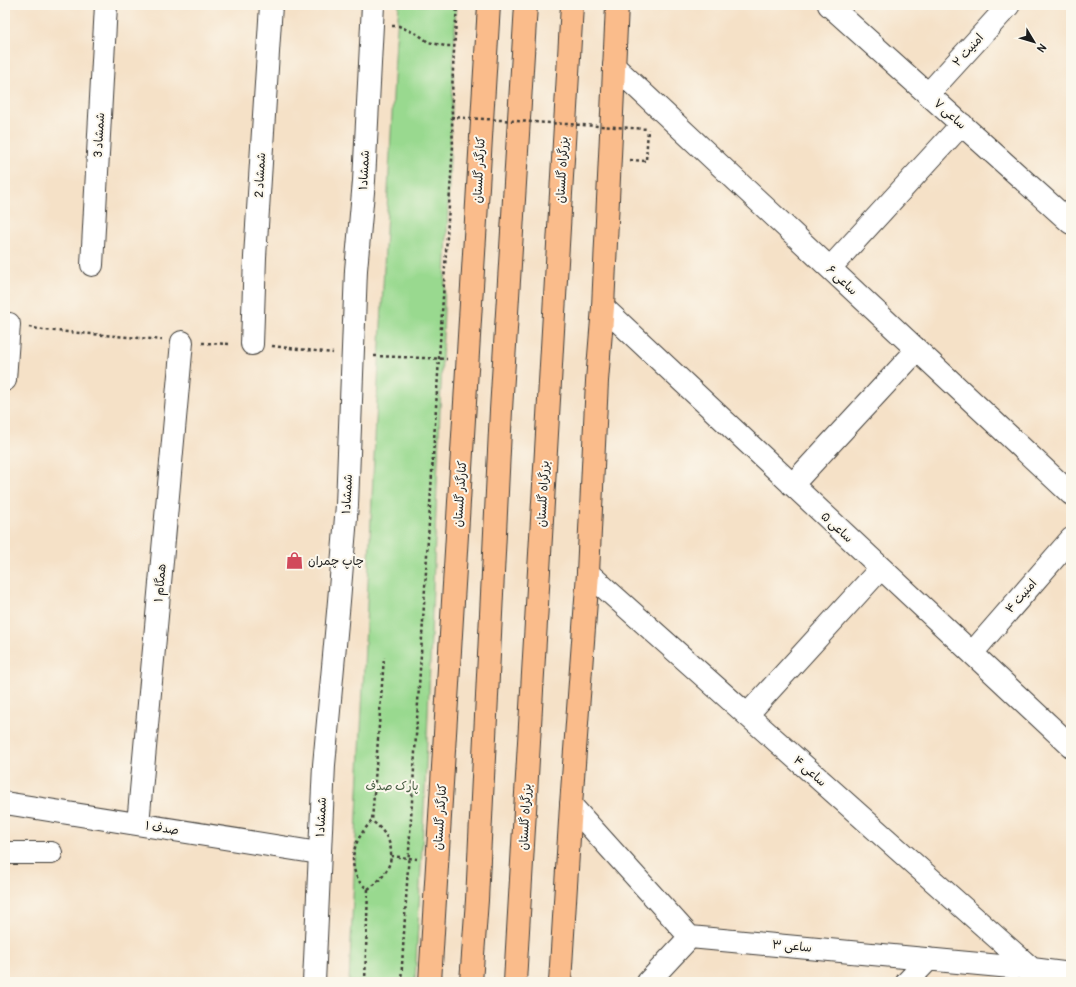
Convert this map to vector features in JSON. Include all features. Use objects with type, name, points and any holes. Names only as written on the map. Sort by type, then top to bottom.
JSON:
[{"type":"main road","name":"کنارگذر گلستان","points":[[430,982],[489,5]]},
{"type":"main road","points":[[471,982],[477,900],[501,410],[526,5]]},
{"type":"main road","name":"بزرگراه گلستان","points":[[515,982],[572,5]]},
{"type":"main road","points":[[560,982],[588,573],[597,381],[603,307],[617,5]]},
{"type":"street","name":"شمشاد 3","points":[[92,266],[106,5]]},
{"type":"street","name":"شمشاد 2","points":[[252,344],[255,257],[271,5]]},
{"type":"street","name":"ساعی ۷","points":[[829,5],[1070,219]]},
{"type":"street","name":"امنیت ۲","points":[[928,94],[1009,5]]},
{"type":"street","name":"شمشاد۱","points":[[314,982],[324,765],[346,505],[356,270],[364,181],[372,15]]},
{"type":"street","name":"ساعی ۶","points":[[614,66],[1071,494]]},
{"type":"street","points":[[830,268],[962,124]]},
{"type":"street","name":"ساعی ۵","points":[[603,307],[1071,746]]},
{"type":"street","points":[[5,380],[9,324]]},
{"type":"street","name":"همگام ۱","points":[[138,824],[182,342]]},
{"type":"street","points":[[792,485],[917,350]]},
{"type":"street","name":"امنیت ۴","points":[[972,654],[1071,539]]},
{"type":"street","points":[[747,715],[881,568]]},
{"type":"street","name":"ساعی ۴","points":[[588,573],[1032,969]]},
{"type":"street","name":"صدف ۱","points":[[5,803],[319,853]]},
{"type":"street","points":[[571,805],[690,937],[648,982]]},
{"type":"street","points":[[5,853],[51,853]]},
{"type":"street","name":"ساعی ۳","points":[[690,937],[1032,969],[1071,974]]},
{"type":"street","points":[[907,982],[929,959]]},
{"type":"path","points":[[401,982],[453,145],[451,117],[457,5]]},
{"type":"path","points":[[372,15],[419,35],[428,42],[445,46],[454,46]]},
{"type":"path","points":[[451,117],[648,129],[646,161]]},
{"type":"path","points":[[352,355],[468,360]]},
{"type":"path","points":[[368,889],[360,882],[353,863],[359,835],[372,821],[384,657]]},
{"type":"path","points":[[368,889],[380,880],[386,873],[391,856],[390,846],[386,836],[380,827],[372,821]]},
{"type":"path","points":[[391,856],[437,862]]},
{"type":"path","points":[[365,982],[368,889]]},
{"type":"green space","name":"پارک صدف","points":[[399,5],[456,5],[425,790],[415,982],[349,982],[373,477]]},
{"type":"place","name":"چاپ چمران","points":[[295,561]]}]
